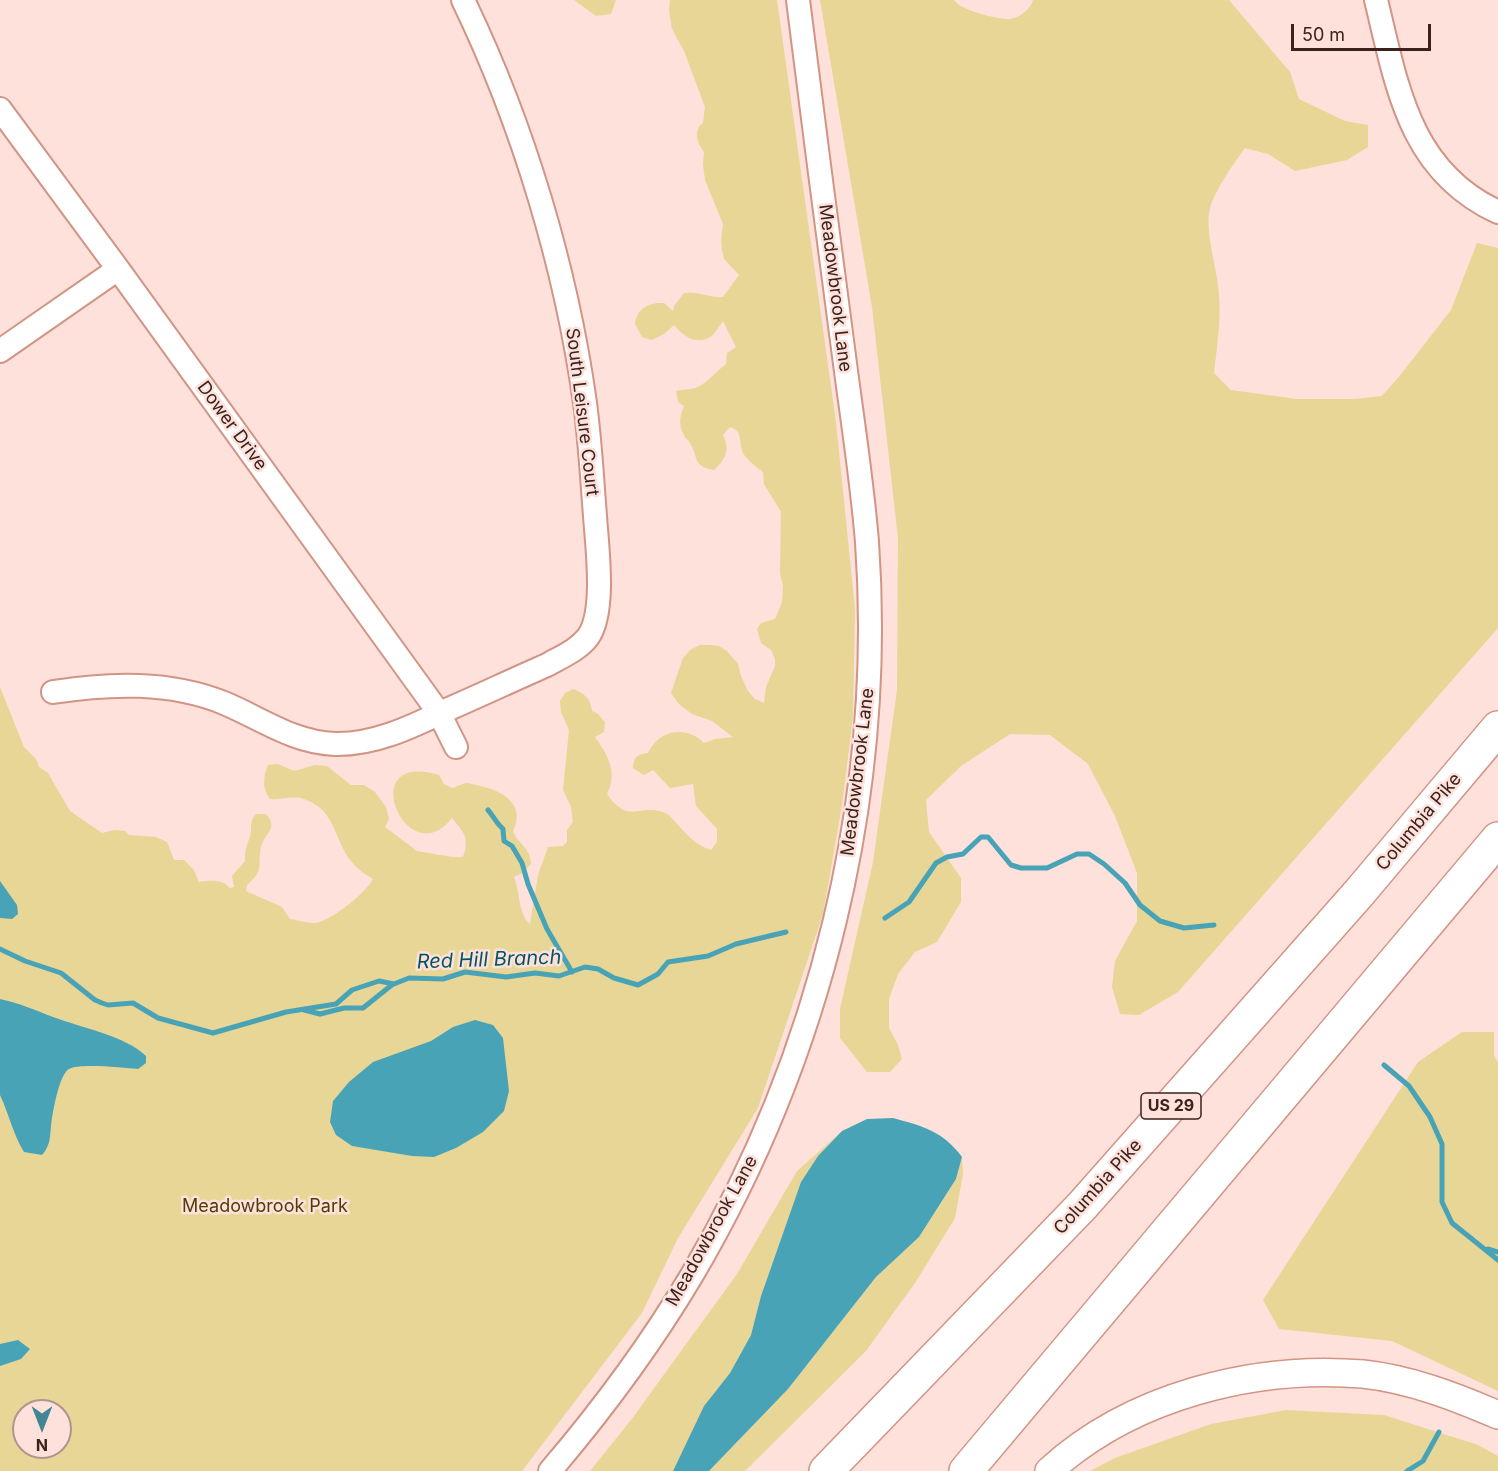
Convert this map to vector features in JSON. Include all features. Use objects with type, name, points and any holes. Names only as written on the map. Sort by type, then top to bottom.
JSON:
[{"type":"highway","name":"Columbia Pike","points":[[827,1470],[1082,1206],[1359,893],[1498,728]]},
{"type":"highway","points":[[966,1471],[1498,839]]},
{"type":"highway","points":[[958,1471],[1014,1415]]},
{"type":"street","name":"South Leisure Court","points":[[53,692],[94,686],[167,688],[194,693],[224,703],[296,737],[316,743],[360,742],[388,735],[572,652],[588,637],[595,622],[598,597],[598,556],[585,404],[566,302],[549,234],[510,109],[490,55],[463,0]]},
{"type":"street","name":"Meadowbrook Lane","points":[[550,1471],[587,1427],[631,1367],[692,1276],[766,1130],[822,973],[842,895],[856,820],[869,675],[867,541],[798,0]]},
{"type":"street","points":[[1376,0],[1398,88],[1418,138],[1431,160],[1450,180],[1469,196],[1498,212]]},
{"type":"street","name":"Dower Drive","points":[[0,109],[439,713],[456,747]]},
{"type":"street","points":[[0,351],[118,269]]},
{"type":"street","points":[[1050,1471],[1065,1457],[1128,1418],[1161,1403],[1235,1381],[1317,1373],[1364,1374],[1409,1383],[1453,1396],[1498,1415]]},
{"type":"green space","points":[[574,0],[616,0],[611,14],[596,16]]},
{"type":"green space","name":"Meadowbrook Park","points":[[670,0],[777,0],[836,422],[855,609],[853,717],[842,805],[823,914],[758,1108],[678,1238],[642,1313],[522,1471],[0,1471],[0,687],[24,747],[36,759],[39,767],[48,773],[70,811],[102,833],[114,830],[125,831],[129,835],[156,837],[167,842],[174,860],[184,860],[194,870],[199,882],[216,881],[230,888],[234,887],[232,876],[245,861],[252,820],[256,814],[266,814],[270,819],[271,827],[261,847],[258,871],[247,885],[246,891],[282,907],[290,919],[307,923],[320,922],[337,913],[355,899],[373,879],[351,861],[322,810],[300,798],[270,799],[264,783],[268,765],[278,764],[294,771],[315,765],[327,766],[351,785],[364,785],[375,792],[386,807],[389,819],[385,827],[417,851],[452,857],[463,857],[466,840],[463,832],[452,818],[435,832],[419,832],[405,823],[396,808],[393,792],[398,779],[413,772],[439,775],[444,784],[452,788],[469,783],[497,791],[515,807],[517,814],[513,831],[530,858],[531,864],[514,877],[523,914],[530,924],[538,875],[548,847],[563,846],[567,842],[567,830],[573,822],[571,807],[563,790],[569,730],[561,712],[560,701],[565,693],[573,689],[586,697],[592,711],[605,722],[604,732],[595,737],[610,764],[612,779],[607,794],[615,804],[629,811],[650,810],[667,814],[692,840],[711,850],[717,842],[717,829],[696,806],[693,784],[670,788],[653,770],[644,775],[633,768],[633,764],[641,754],[648,753],[659,739],[673,733],[689,734],[704,743],[733,737],[712,721],[692,714],[679,704],[671,693],[683,658],[690,650],[700,645],[719,646],[727,651],[738,664],[748,691],[755,699],[764,703],[766,687],[775,666],[775,659],[771,650],[761,643],[757,629],[761,623],[775,619],[782,602],[781,512],[764,484],[763,472],[745,456],[735,429],[730,427],[723,435],[726,454],[714,470],[699,464],[681,428],[684,406],[678,402],[676,391],[693,389],[704,384],[726,364],[727,353],[736,347],[723,321],[714,334],[703,340],[687,337],[674,325],[664,334],[652,340],[642,337],[635,324],[638,314],[649,305],[664,303],[673,311],[684,293],[723,297],[739,275],[724,259],[721,241],[723,224],[705,180],[704,152],[699,145],[697,133],[703,123],[705,107],[684,51],[672,29]]},
{"type":"green space","points":[[820,0],[954,0],[963,7],[987,16],[1008,19],[1023,13],[1033,0],[1229,0],[1290,72],[1299,99],[1345,121],[1368,125],[1368,147],[1347,160],[1295,171],[1268,154],[1245,148],[1216,193],[1209,218],[1219,305],[1214,373],[1231,390],[1297,399],[1355,399],[1382,396],[1451,310],[1477,243],[1498,248],[1498,628],[1178,992],[1139,1015],[1120,1014],[1112,987],[1115,961],[1137,921],[1137,873],[1115,816],[1088,764],[1050,735],[1010,734],[961,766],[926,800],[929,832],[961,878],[961,902],[937,942],[915,952],[898,974],[889,999],[889,1028],[902,1059],[890,1072],[867,1072],[840,1038],[840,1009],[873,862],[897,690],[898,538],[872,307]]},
{"type":"green space","points":[[1462,1032],[1494,1032],[1494,1055],[1498,1063],[1498,1391],[1392,1341],[1279,1329],[1263,1300],[1418,1062]]},
{"type":"green space","points":[[842,1131],[818,1156],[801,1182],[761,1296],[751,1335],[730,1373],[704,1406],[673,1471],[590,1471],[631,1420],[737,1274],[797,1171]]},
{"type":"green space","points":[[962,1157],[963,1174],[955,1218],[915,1283],[866,1351],[745,1471],[709,1471],[788,1389],[876,1277],[919,1237],[956,1179]]},
{"type":"green space","points":[[1286,1410],[1384,1415],[1478,1445],[1498,1456],[1498,1471],[1090,1471],[1115,1458],[1211,1424]]},
{"type":"water","points":[[0,881],[17,905],[18,914],[12,919],[0,918]]},
{"type":"water","points":[[0,999],[115,1038],[146,1056],[146,1063],[138,1069],[92,1066],[75,1067],[65,1072],[59,1086],[49,1142],[42,1155],[24,1152],[0,1095]]},
{"type":"water","points":[[475,1020],[493,1025],[503,1038],[509,1091],[504,1111],[483,1132],[456,1148],[434,1157],[412,1156],[352,1146],[336,1135],[330,1122],[333,1101],[349,1082],[373,1062],[431,1041],[453,1027]]},
{"type":"water","points":[[893,1118],[931,1131],[955,1148],[962,1157],[956,1179],[919,1237],[876,1277],[788,1389],[709,1471],[673,1471],[704,1406],[730,1373],[751,1335],[761,1296],[801,1182],[818,1156],[842,1131],[867,1119]]},
{"type":"water","points":[[18,1340],[30,1349],[21,1359],[0,1366],[0,1344]]},
{"type":"waterway","points":[[488,810],[503,829],[504,841],[512,846],[522,863],[528,884],[547,929],[572,972]]},
{"type":"waterway","name":"Red Hill Branch","points":[[885,918],[909,902],[936,863],[947,857],[963,854],[981,837],[988,837],[1011,865],[1021,868],[1047,868],[1077,854],[1089,854],[1125,883],[1140,905],[1160,921],[1184,928],[1214,925]]},
{"type":"waterway","name":"Red Hill Branch","points":[[0,949],[25,961],[61,973],[102,1003],[108,1005],[133,1003],[158,1018],[213,1033],[286,1012],[336,1004],[352,990],[379,981],[394,984],[409,978],[443,979],[465,972],[506,977],[535,973],[559,976],[585,967],[598,969],[614,978],[638,985],[658,974],[668,962],[708,956],[736,944],[786,932]]},
{"type":"waterway","name":"Red Hill Branch","points":[[304,1010],[320,1014],[344,1008],[363,1008],[393,984]]},
{"type":"waterway","name":"Red Hill Branch","points":[[1384,1065],[1409,1086],[1430,1117],[1442,1144],[1442,1202],[1452,1223],[1498,1260]]},
{"type":"waterway","name":"Red Hill Branch","points":[[1488,1249],[1498,1252]]},
{"type":"waterway","points":[[1407,1471],[1423,1461],[1439,1432]]}]
